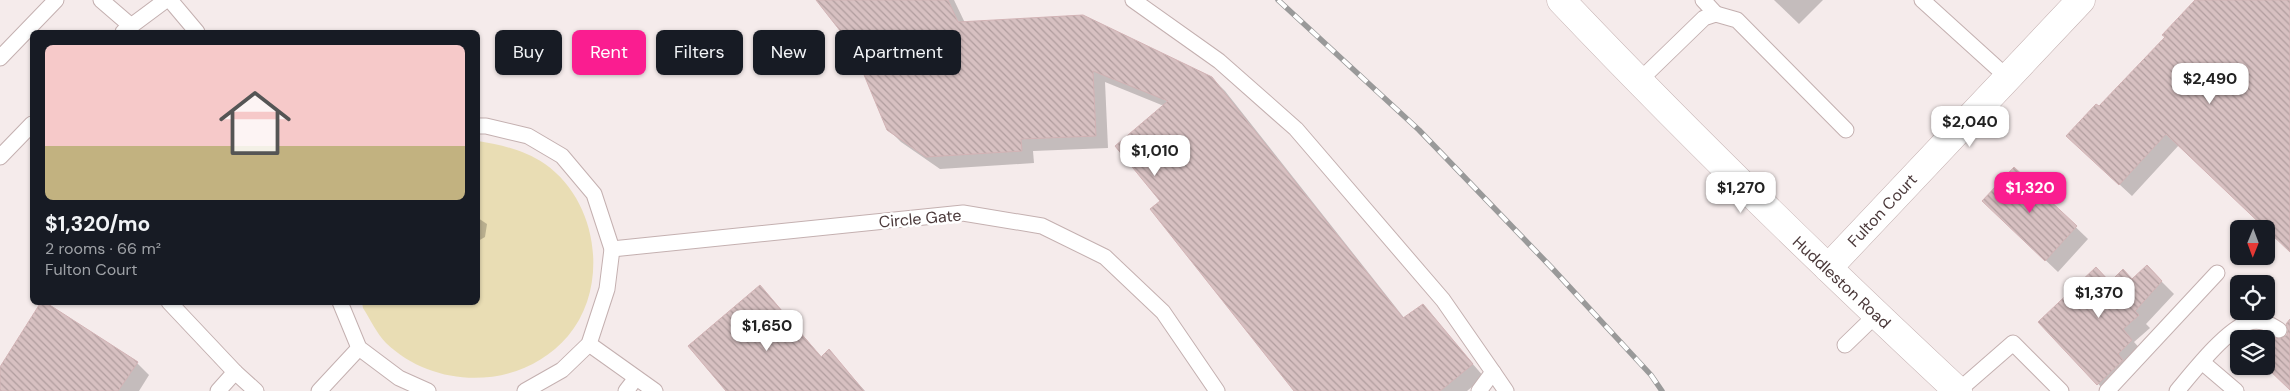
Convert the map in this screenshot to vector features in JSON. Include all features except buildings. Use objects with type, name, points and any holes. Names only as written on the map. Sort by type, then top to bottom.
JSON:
[{"type":"street","name":"Huddleston Road","points":[[1561,0],[1638,82],[1804,247],[1958,391]]},
{"type":"street","name":"Fulton Court","points":[[1828,268],[2081,0]]},
{"type":"lane","points":[[2,54],[56,0]]},
{"type":"lane","points":[[101,0],[127,29],[166,0]]},
{"type":"lane","points":[[170,0],[194,30]]},
{"type":"lane","points":[[1133,0],[1219,61],[1296,129],[1443,300],[1506,391]]},
{"type":"lane","points":[[1703,0],[1716,14],[1737,20],[1846,130]]},
{"type":"lane","points":[[1922,0],[2007,77]]},
{"type":"lane","points":[[1638,82],[1704,18],[1716,14]]},
{"type":"lane","points":[[0,157],[30,126]]},
{"type":"lane","points":[[480,126],[528,136],[562,156],[594,194],[612,249],[607,289],[590,344],[562,370],[525,391]]},
{"type":"lane","name":"Circle Gate","points":[[612,249],[962,213],[1042,226],[1105,257],[1163,312],[1216,391]]},
{"type":"lane","points":[[2106,391],[2217,273]]},
{"type":"lane","points":[[172,305],[235,372],[256,391]]},
{"type":"lane","points":[[341,305],[359,348],[399,378],[428,391]]},
{"type":"lane","points":[[1845,345],[1876,315]]},
{"type":"lane","points":[[2178,391],[2202,362],[2234,331],[2248,322],[2265,322],[2280,330]]},
{"type":"lane","points":[[1958,391],[2013,343],[2061,391]]},
{"type":"lane","points":[[590,344],[655,391]]},
{"type":"lane","points":[[319,391],[359,348]]},
{"type":"lane","points":[[2202,362],[2236,391]]},
{"type":"lane","points":[[218,391],[235,372]]},
{"type":"lane","points":[[1479,391],[1494,372]]},
{"type":"lane","points":[[626,391],[636,378]]},
{"type":"shaded area","points":[[480,141],[504,146],[529,155],[545,164],[563,180],[577,199],[587,221],[592,245],[593,269],[590,293],[581,316],[568,336],[549,354],[527,367],[503,375],[479,378],[453,376],[429,370],[406,359],[386,343],[362,305],[480,305]]},
{"type":"railway","points":[[1278,0],[1419,130],[1551,267],[1651,375],[1662,391]]}]
